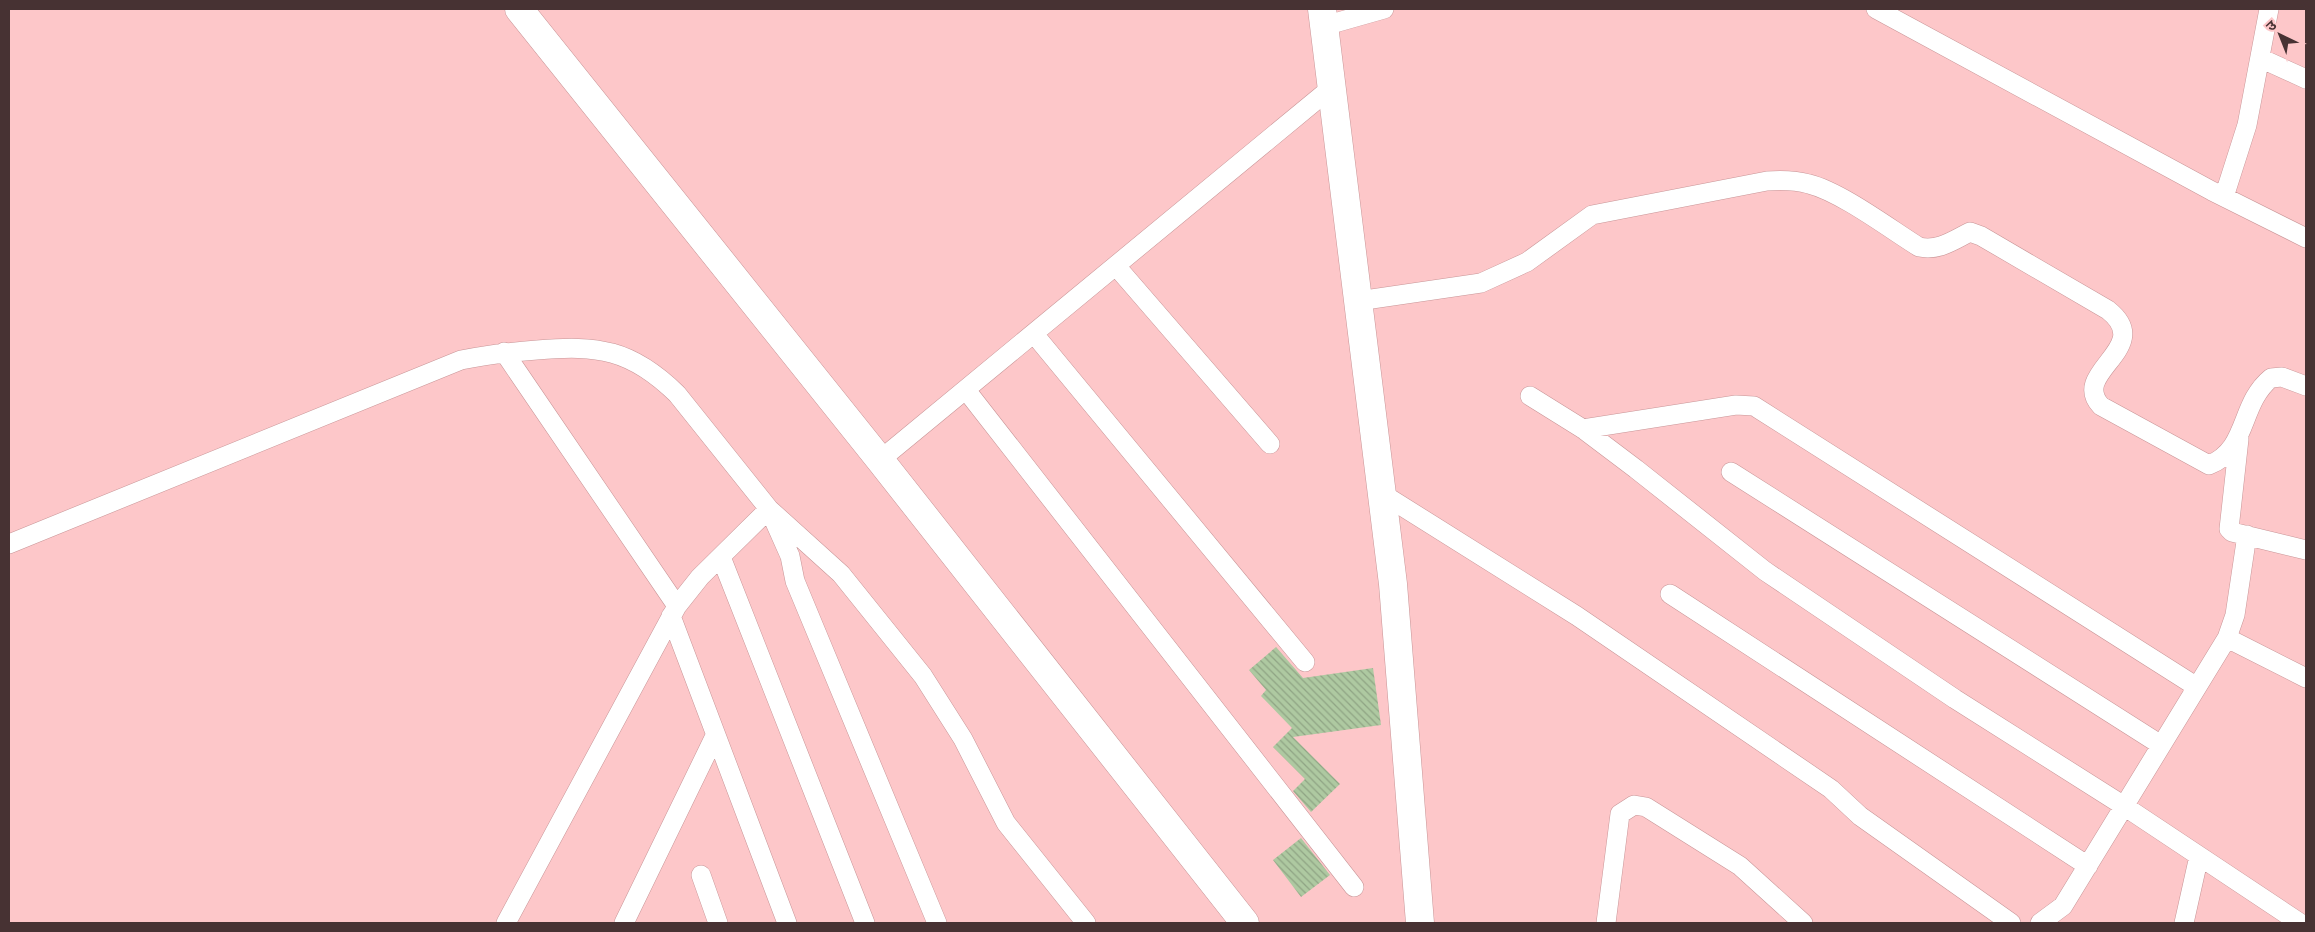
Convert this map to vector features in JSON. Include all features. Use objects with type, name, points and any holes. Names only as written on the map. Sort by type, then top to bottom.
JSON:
[{"type":"street","points":[[519,9],[880,460],[1245,923]]},
{"type":"street","points":[[1384,9],[1323,17],[1392,584],[1420,923]]},
{"type":"street","points":[[1876,9],[2224,197],[2306,238]]},
{"type":"street","points":[[2224,197],[2247,125],[2269,9]]},
{"type":"street","points":[[2260,58],[2306,79]]},
{"type":"street","points":[[880,460],[1332,88]]},
{"type":"street","points":[[1358,301],[1481,283],[1527,262],[1592,215],[1767,180],[1791,180],[1811,184],[1832,193],[1919,247],[1929,249],[1942,247],[1970,232],[1993,242],[2108,310],[2122,323],[2124,334],[2116,352],[2096,380],[2093,390],[2094,399],[2101,406],[2209,465],[2219,461],[2238,439]]},
{"type":"street","points":[[1116,266],[1270,444]]},
{"type":"street","points":[[1034,334],[1305,662]]},
{"type":"street","points":[[9,544],[461,360],[504,352],[586,347],[615,354],[638,363],[659,377],[677,394],[769,509],[841,574],[923,676],[963,739],[1006,823],[1086,923]]},
{"type":"street","points":[[504,352],[674,611],[716,736],[787,923]]},
{"type":"street","points":[[2306,386],[2282,377],[2271,378],[2253,398],[2238,439],[2229,528],[2232,532],[2306,550]]},
{"type":"street","points":[[966,390],[1354,887]]},
{"type":"street","points":[[1530,396],[1583,429],[1765,571],[1955,699],[2124,806],[2300,923]]},
{"type":"street","points":[[1583,429],[1736,405],[1754,406],[2197,687]]},
{"type":"street","points":[[1731,472],[2161,745]]},
{"type":"street","points":[[1382,493],[1577,616],[1831,789],[1860,816],[2011,923]]},
{"type":"street","points":[[506,923],[674,611],[700,577],[769,509]]},
{"type":"street","points":[[769,509],[790,556],[795,581],[937,923]]},
{"type":"street","points":[[2040,923],[2063,906],[2227,638],[2235,615],[2247,535]]},
{"type":"street","points":[[721,557],[865,923]]},
{"type":"street","points":[[1670,594],[2088,866]]},
{"type":"street","points":[[2227,638],[2306,678]]},
{"type":"street","points":[[624,923],[716,736]]},
{"type":"street","points":[[1606,923],[1620,814],[1634,805],[1646,807],[1740,866],[1803,923]]},
{"type":"street","points":[[2184,923],[2199,856]]},
{"type":"street","points":[[701,875],[718,923]]},
{"type":"building","points":[[1276,647],[1303,678],[1373,668],[1381,725],[1293,737],[1340,784],[1311,812],[1293,791],[1305,779],[1273,747],[1292,728],[1261,696],[1266,690],[1249,670]]},
{"type":"building","points":[[1301,838],[1330,875],[1301,897],[1273,860]]}]
